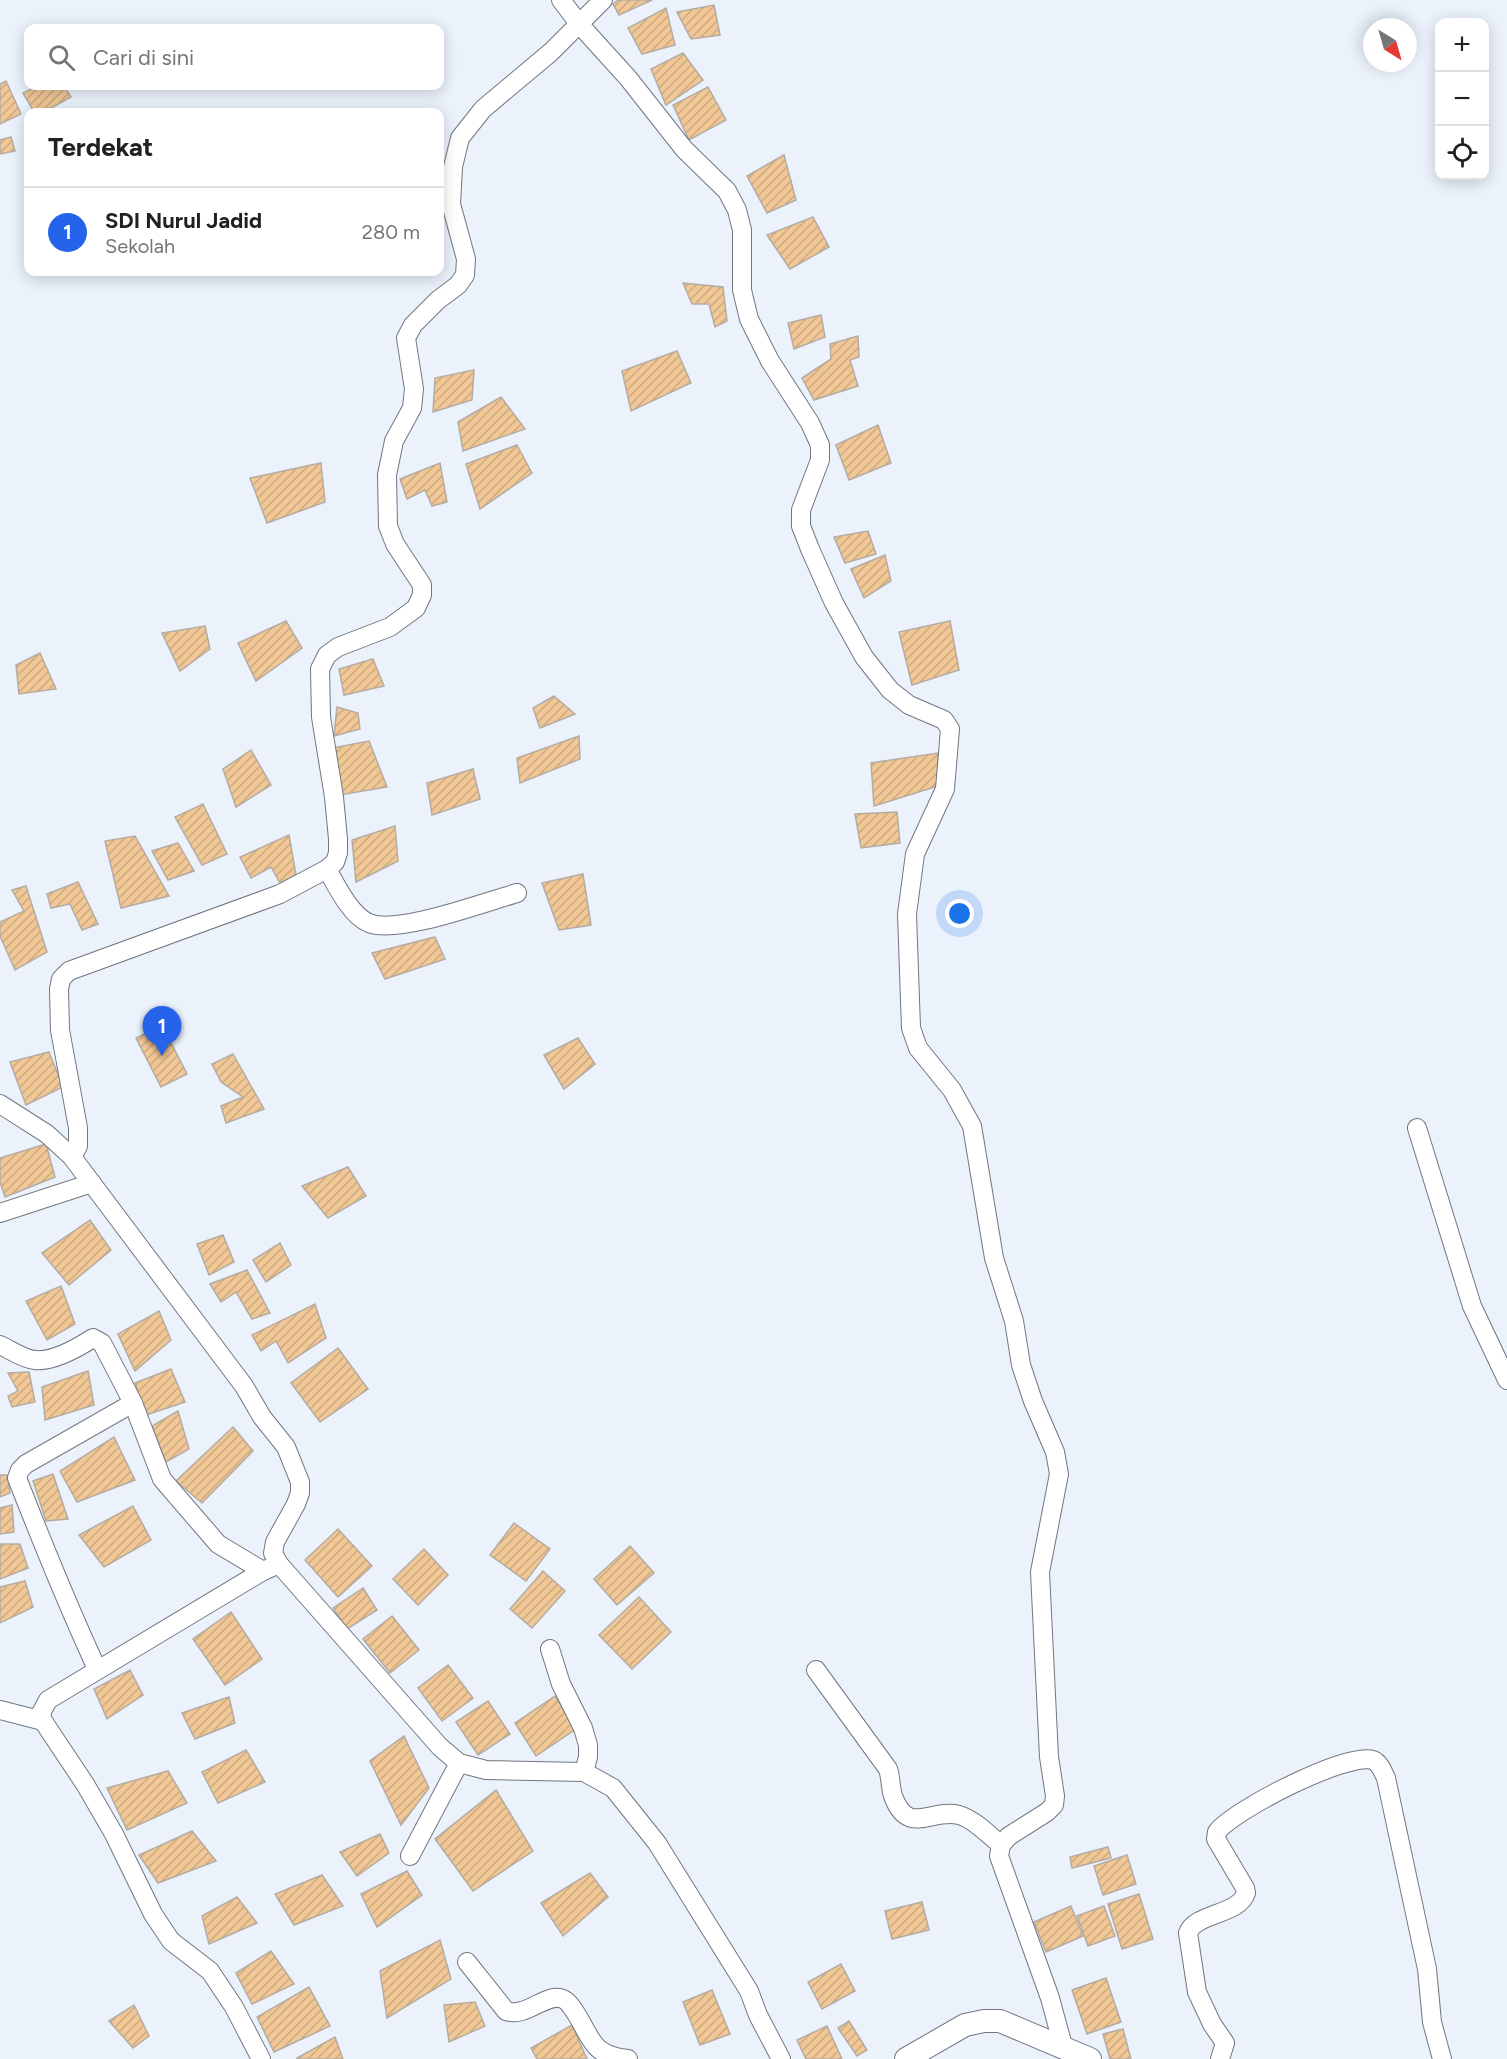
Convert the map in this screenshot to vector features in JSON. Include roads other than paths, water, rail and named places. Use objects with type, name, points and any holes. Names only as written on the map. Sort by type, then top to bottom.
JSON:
[{"type":"street","points":[[561,0],[580,25],[628,78],[684,149],[727,191],[737,210],[742,230],[742,290],[749,319],[770,361],[810,423],[820,445],[820,460],[801,510],[801,526],[810,549],[834,603],[864,657],[890,690],[909,705],[944,720],[950,729],[945,789],[915,854],[907,914],[911,1029],[918,1048],[952,1090],[972,1126],[994,1258],[1014,1321],[1021,1365],[1054,1452],[1059,1474],[1040,1572],[1049,1757],[1055,1796],[1054,1805],[1047,1812],[1008,1836],[1001,1845],[999,1856],[1050,1998],[1063,2046]]},
{"type":"street","points":[[72,1156],[78,1146],[78,1128],[60,1030],[59,989],[61,979],[69,971],[280,894],[327,869],[335,862],[338,839],[334,797],[321,717],[320,669],[327,655],[338,647],[390,627],[416,608],[422,595],[422,585],[395,544],[388,526],[387,475],[394,441],[412,408],[414,390],[406,338],[413,325],[438,300],[458,285],[465,275],[466,259],[451,204],[453,167],[460,138],[483,109],[580,25],[603,0]]},
{"type":"street","points":[[327,869],[356,913],[367,923],[383,927],[422,920],[517,893]]},
{"type":"street","points":[[0,1104],[47,1134],[72,1156],[244,1386],[262,1417],[286,1447],[300,1482],[300,1493],[275,1542],[271,1567]]},
{"type":"street","points":[[1417,1128],[1472,1306],[1507,1380]]},
{"type":"street","points":[[0,1213],[92,1183]]},
{"type":"street","points":[[0,1345],[35,1360],[46,1359],[74,1349],[93,1338],[102,1342],[133,1403],[162,1479],[218,1544],[271,1567],[440,1747],[459,1763],[486,1770],[584,1772],[613,1788],[657,1843],[749,1990],[758,2014],[781,2059]]},
{"type":"street","points":[[97,1669],[17,1478],[20,1470],[26,1464],[133,1403]]},
{"type":"street","points":[[261,2059],[234,2007],[207,1968],[171,1941],[153,1914],[109,1825],[43,1721],[41,1713],[48,1700],[271,1567]]},
{"type":"street","points":[[550,1649],[561,1684],[583,1728],[588,1745],[584,1772]]},
{"type":"street","points":[[816,1670],[888,1768],[891,1793],[906,1816],[915,1820],[947,1814],[960,1816],[972,1822],[1001,1845]]},
{"type":"street","points":[[0,1710],[43,1721]]},
{"type":"street","points":[[1220,2059],[1225,2043],[1212,2024],[1197,1992],[1188,1933],[1193,1925],[1240,1902],[1246,1893],[1216,1839],[1217,1832],[1228,1822],[1273,1793],[1341,1764],[1371,1759],[1378,1763],[1389,1788],[1427,1969],[1432,2022],[1442,2059]]},
{"type":"street","points":[[410,1856],[459,1763]]},
{"type":"street","points":[[467,1962],[506,2011],[513,2013],[524,2011],[557,1997],[566,2000],[601,2052],[612,2058],[628,2059]]},
{"type":"street","points":[[906,2059],[965,2025],[984,2021],[1000,2021],[1090,2059]]},
{"type":"place","name":"SDI Nurul Jadid","points":[[162,1056]]}]
